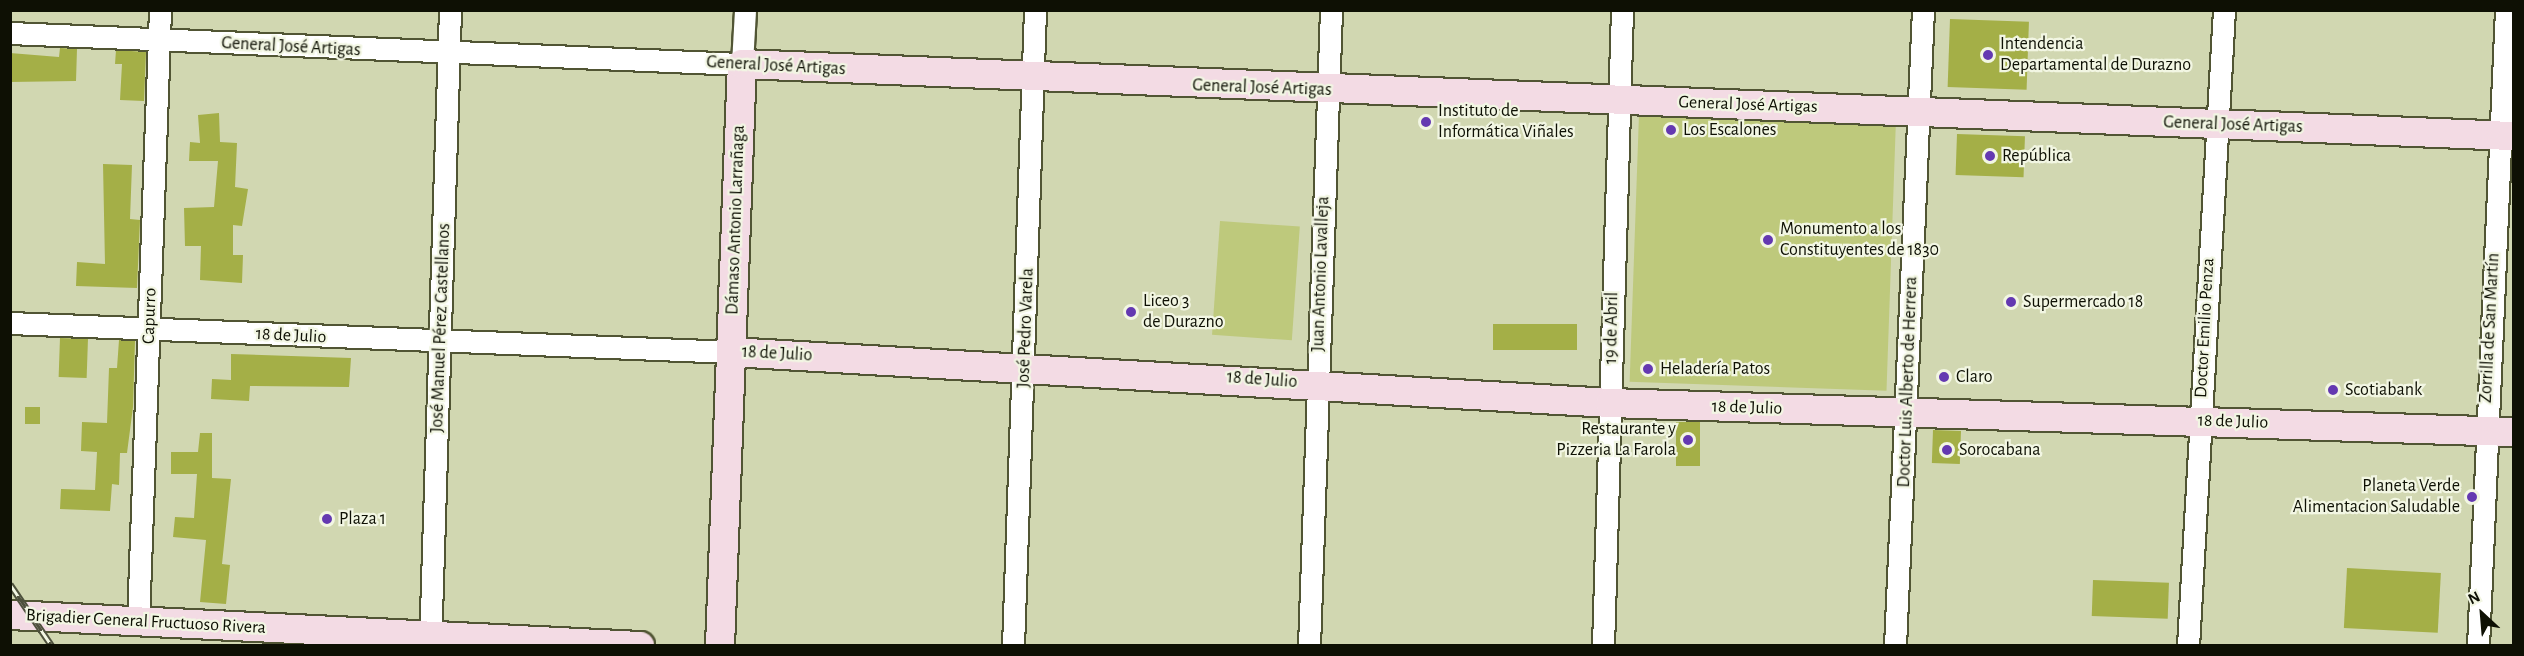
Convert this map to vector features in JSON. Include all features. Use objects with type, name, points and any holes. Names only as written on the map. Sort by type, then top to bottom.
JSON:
[{"type":"street","name":"Capurro","points":[[138,621],[160,10]]},
{"type":"street","name":"José Manuel Pérez Castellanos","points":[[430,642],[442,344],[450,10]]},
{"type":"street","name":"Dámaso Antonio Larrañaga","points":[[720,645],[745,10]]},
{"type":"street","name":"José Pedro Varela","points":[[1013,645],[1026,365],[1035,10]]},
{"type":"street","name":"Juan Antonio Lavalleja","points":[[1309,645],[1331,10]]},
{"type":"street","name":"19 de Abril","points":[[1603,645],[1622,10]]},
{"type":"street","name":"Doctor Luis Alberto de Herrera","points":[[1895,645],[1908,413],[1923,10]]},
{"type":"street","name":"Doctor Emilio Penza","points":[[2188,645],[2224,10]]},
{"type":"street","name":"Zorrilla de San Martín","points":[[2478,645],[2484,431],[2506,136],[2506,10]]},
{"type":"street","name":"General José Artigas","points":[[10,33],[448,54],[742,63],[1033,79],[1618,99],[2506,136]]},
{"type":"street","name":"18 de Julio","points":[[10,323],[442,344],[731,352],[1026,365],[1610,403],[2514,432]]},
{"type":"street","name":"Brigadier General Fructuoso Rivera","points":[[10,615],[138,621],[430,642],[640,645]]},
{"type":"green space","points":[[1639,114],[1896,123],[1886,391],[1630,382]]},
{"type":"green space","points":[[1220,221],[1300,227],[1292,340],[1212,335]]},
{"type":"building","name":"Intendencia Departamental de Durazno","points":[[1950,19],[2029,22],[2027,90],[1948,87]]},
{"type":"building","points":[[60,48],[77,49],[76,81],[10,82],[10,53],[59,57]]},
{"type":"building","points":[[116,50],[146,52],[144,101],[120,100],[122,64],[115,64]]},
{"type":"building","points":[[219,113],[220,142],[237,143],[235,187],[248,189],[242,226],[233,225],[233,255],[243,255],[242,283],[200,280],[201,246],[185,246],[184,208],[214,207],[218,161],[189,161],[190,142],[200,143],[198,115]]},
{"type":"building","name":"República","points":[[1957,134],[2025,136],[2024,177],[1956,175]]},
{"type":"building","points":[[103,164],[132,165],[130,219],[140,220],[137,288],[76,286],[77,262],[105,264]]},
{"type":"building","points":[[1493,324],[1577,324],[1577,350],[1493,350]]},
{"type":"building","points":[[60,338],[88,339],[87,378],[59,377]]},
{"type":"building","points":[[119,340],[135,341],[133,407],[127,453],[120,453],[119,485],[112,484],[110,511],[60,509],[61,489],[95,490],[97,452],[81,451],[82,422],[107,423],[109,368],[117,368]]},
{"type":"building","points":[[231,354],[351,358],[349,387],[250,386],[249,401],[211,399],[212,379],[231,380]]},
{"type":"building","points":[[25,407],[40,407],[40,424],[25,424]]},
{"type":"building","name":"Restaurante y Pizzeria La Farola","points":[[1676,422],[1700,422],[1700,466],[1676,466]]},
{"type":"building","name":"Sorocabana","points":[[1933,430],[1961,431],[1960,464],[1932,463]]},
{"type":"building","points":[[200,433],[212,433],[212,478],[231,479],[222,564],[230,565],[226,604],[200,602],[206,540],[173,537],[175,517],[194,518],[197,474],[171,474],[171,452],[198,452]]},
{"type":"building","points":[[2347,568],[2441,573],[2438,633],[2344,628]]},
{"type":"building","points":[[2093,580],[2169,583],[2168,619],[2092,616]]},
{"type":"railway","points":[[10,584],[52,646]]},
{"type":"place","name":"Intendencia Departamental de Durazno","points":[[1988,55]]},
{"type":"place","name":"Instituto de Informática Viñales","points":[[1426,122]]},
{"type":"place","name":"Los Escalones","points":[[1671,130]]},
{"type":"place","name":"República","points":[[1990,156]]},
{"type":"place","name":"Monumento a los Constituyentes de 1830","points":[[1768,240]]},
{"type":"place","name":"Supermercado 18","points":[[2011,302]]},
{"type":"place","name":"Liceo 3 de Durazno","points":[[1131,312]]},
{"type":"place","name":"Heladería Patos","points":[[1648,369]]},
{"type":"place","name":"Claro","points":[[1944,377]]},
{"type":"place","name":"Scotiabank","points":[[2333,390]]},
{"type":"place","name":"Restaurante y Pizzeria La Farola","points":[[1688,440]]},
{"type":"place","name":"Sorocabana","points":[[1947,450]]},
{"type":"place","name":"Planeta Verde Alimentacion Saludable","points":[[2472,497]]},
{"type":"place","name":"Plaza 1","points":[[327,519]]}]
